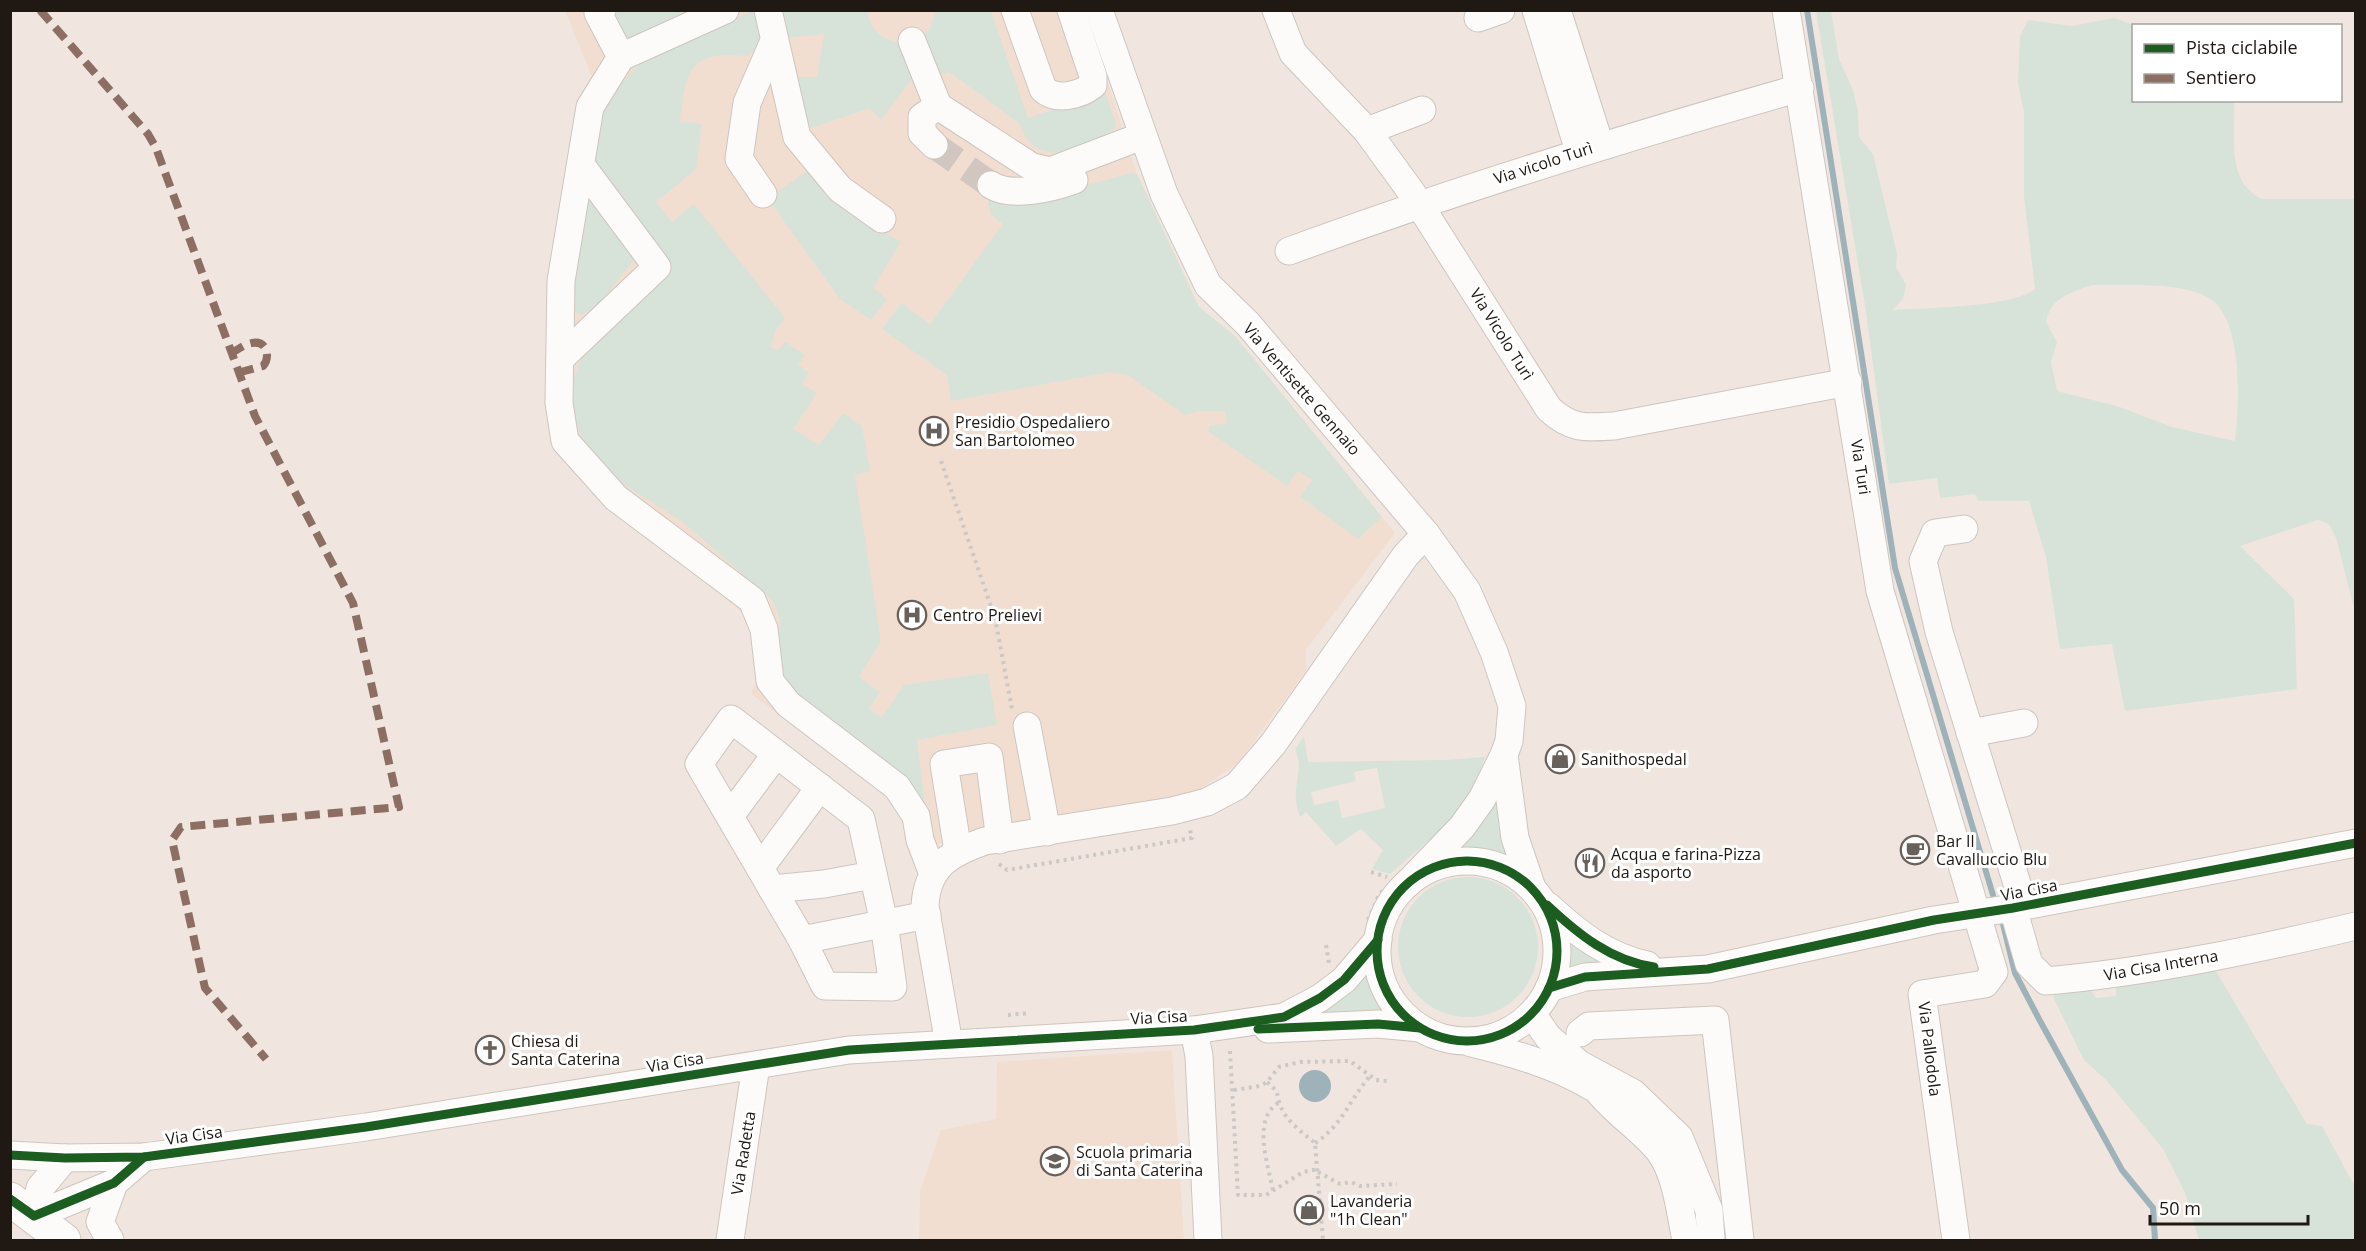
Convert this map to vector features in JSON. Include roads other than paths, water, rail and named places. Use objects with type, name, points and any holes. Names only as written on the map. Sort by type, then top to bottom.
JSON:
[{"type":"main road","points":[[22,1208],[64,1240]]},
{"type":"street","points":[[725,10],[621,57],[590,107],[561,281],[559,403],[565,441],[616,498],[752,600],[764,629],[771,681],[788,704],[897,787],[916,816],[920,840],[933,874]]},
{"type":"street","points":[[768,10],[797,137],[840,189],[882,219]]},
{"type":"street","points":[[1015,10],[1043,88],[1050,95],[1061,97],[1087,90],[1093,85],[1122,78]]},
{"type":"street","points":[[1071,10],[1093,76],[1093,85]]},
{"type":"street","name":"Via Ventisette Gennaio","points":[[1100,10],[1164,194],[1208,285],[1248,324],[1426,534],[1467,591],[1494,652],[1512,706],[1509,741],[1504,755],[1482,799],[1462,827],[1407,884]]},
{"type":"street","name":"Via Vicolo Turì","points":[[1276,10],[1293,53],[1367,131],[1419,203],[1549,409],[1565,423],[1587,428],[1614,426],[1848,382]]},
{"type":"street","points":[[1536,10],[1590,148]]},
{"type":"street","points":[[1557,10],[1590,148]]},
{"type":"street","name":"Via Turi","points":[[1786,10],[1880,591],[1977,915]]},
{"type":"street","points":[[599,11],[621,57]]},
{"type":"street","points":[[763,194],[739,159],[747,103],[774,41]]},
{"type":"street","points":[[912,41],[938,106],[1032,167],[1050,171],[1145,144]]},
{"type":"street","name":"Via vicolo Turì","points":[[1289,251],[1419,203],[1590,148],[1800,88]]},
{"type":"street","points":[[934,145],[922,133],[922,117],[938,106]]},
{"type":"street","points":[[1367,131],[1422,110]]},
{"type":"street","points":[[991,184],[998,189],[1018,191],[1070,182],[1145,144]]},
{"type":"street","points":[[560,359],[657,267],[580,165]]},
{"type":"street","name":"Via Cisa","points":[[1964,529],[1935,533],[1923,561],[1939,632],[2018,907]]},
{"type":"street","points":[[999,852],[1047,832],[1172,811],[1207,802],[1238,786],[1273,744],[1406,555],[1426,534]]},
{"type":"street","points":[[731,719],[820,787],[861,819],[885,930],[893,987],[825,986],[802,940],[699,764],[731,719]]},
{"type":"street","points":[[1021,723],[1047,832]]},
{"type":"street","points":[[1970,734],[2024,723]]},
{"type":"street","points":[[730,816],[776,754]]},
{"type":"street","name":"Via Ventisette Gennaio","points":[[1504,755],[1515,838],[1536,893]]},
{"type":"street","points":[[958,851],[944,764],[989,757],[999,852]]},
{"type":"street","points":[[766,878],[820,787]]},
{"type":"street","points":[[949,1044],[928,921],[926,887],[936,868],[958,851],[985,841],[999,852]]},
{"type":"street","name":"Via Cisa","points":[[1549,988],[1585,977],[1708,969],[1934,920],[1977,915],[2355,843]]},
{"type":"street","points":[[1460,1041],[1486,1039],[1511,1030],[1532,1014],[1549,988],[1557,965],[1557,937],[1548,910],[1536,893],[1510,871],[1484,862],[1457,861],[1430,869],[1407,884],[1372,934],[1378,966],[1386,991],[1401,1012],[1420,1028],[1439,1037],[1504,1051],[1567,1074],[1598,1091],[1657,1114]]},
{"type":"street","points":[[766,878],[824,884],[873,874]]},
{"type":"street","name":"Via Cisa","points":[[1536,893],[1569,926],[1623,960],[1652,966],[1708,969]]},
{"type":"street","name":"Via Cisa Interna","points":[[2018,907],[2030,964],[2046,981],[2087,978],[2276,945],[2355,926]]},
{"type":"street","name":"Via Pallodola","points":[[1956,1240],[1922,994],[1985,984],[1994,972],[1977,915]]},
{"type":"street","points":[[802,940],[885,930],[928,921]]},
{"type":"street","name":"Via Cisa","points":[[1204,1029],[1284,1017],[1320,998],[1344,980],[1372,934]]},
{"type":"street","points":[[1532,1014],[1548,1037],[1579,1064],[1633,1093],[1680,1137],[1709,1210],[1711,1240]]},
{"type":"street","points":[[1580,1033],[1589,1026],[1715,1020],[1740,1240]]},
{"type":"street","name":"Via Cisa","points":[[10,1155],[65,1158],[144,1157],[366,1127],[849,1050],[1204,1029],[1290,1029],[1378,1024],[1420,1028]]},
{"type":"street","points":[[1204,1029],[1199,1056],[1208,1240]]},
{"type":"street","name":"Via Radetta","points":[[730,1240],[756,1065]]},
{"type":"street","points":[[1598,1091],[1612,1110],[1644,1135],[1661,1154],[1677,1194],[1686,1240]]},
{"type":"street","name":"Via Cisa","points":[[22,1208],[114,1183],[144,1157]]},
{"type":"street","points":[[22,1208],[65,1158]]},
{"type":"street","name":"Via Cisa","points":[[110,1240],[100,1222],[114,1183]]},
{"type":"water","points":[[1315,1070],[1327,1074],[1331,1086],[1327,1098],[1315,1102],[1303,1098],[1299,1086],[1303,1074]]},
{"type":"waterway","points":[[1807,10],[1895,568],[1993,895]]},
{"type":"waterway","points":[[2003,924],[2015,973],[2039,1019],[2122,1170],[2153,1208],[2155,1240]]},
{"type":"tunnel","points":[[934,145],[991,185]]},
{"type":"place","name":"Presidio Ospedaliero San Bartolomeo","points":[[934,431]]},
{"type":"place","name":"Centro Prelievi","points":[[912,615]]},
{"type":"place","name":"Sanithospedal","points":[[1560,759]]},
{"type":"place","name":"Bar Il Cavalluccio Blu","points":[[1915,850]]},
{"type":"place","name":"Acqua e farina-Pizza da asporto","points":[[1590,863]]},
{"type":"place","name":"Chiesa di Santa Caterina","points":[[490,1050]]},
{"type":"place","name":"Scuola primaria di Santa Caterina","points":[[1055,1161]]},
{"type":"place","name":"Lavanderia \"1h Clean\"","points":[[1309,1210]]}]
